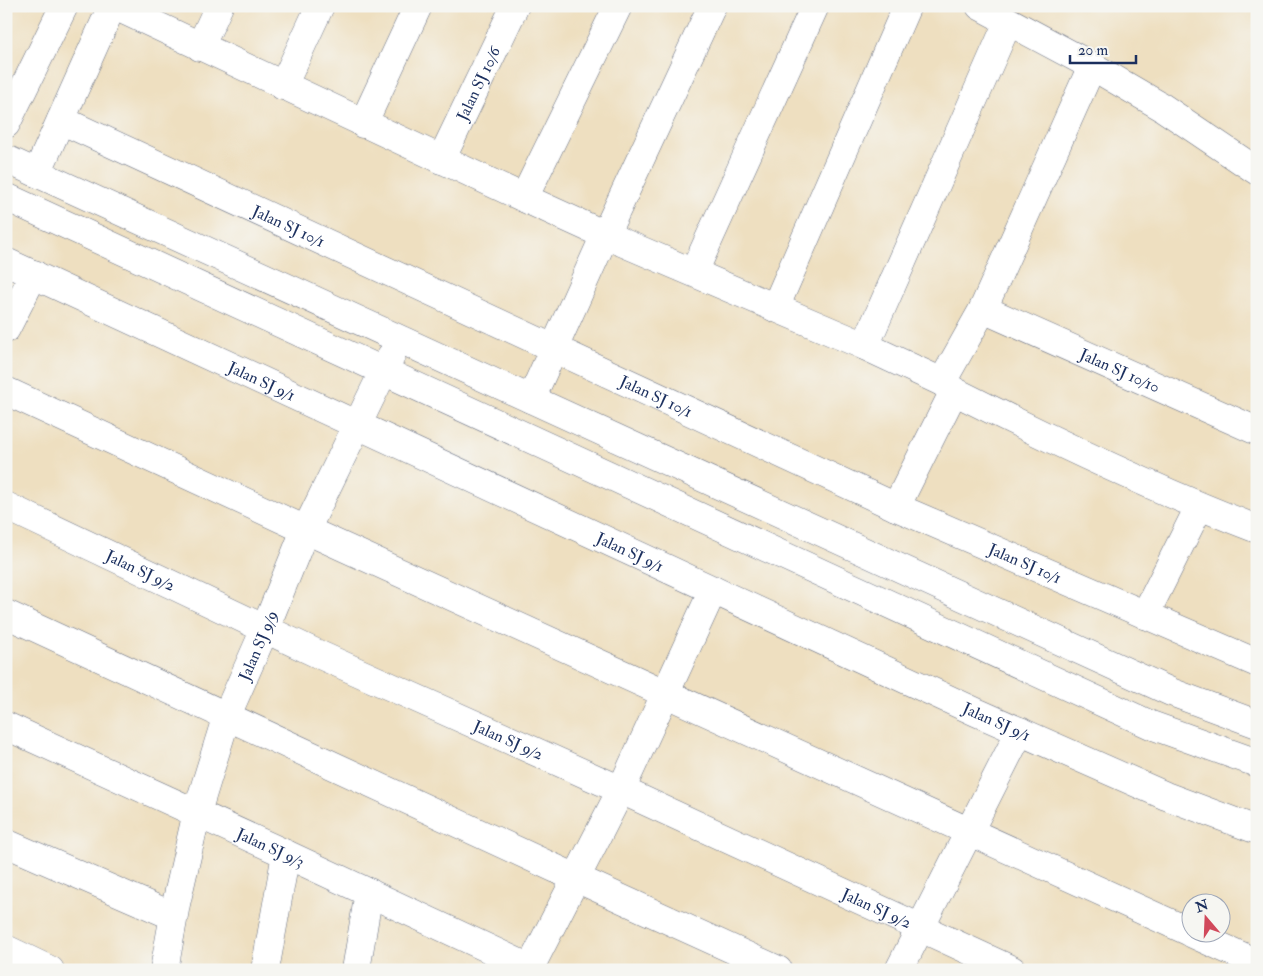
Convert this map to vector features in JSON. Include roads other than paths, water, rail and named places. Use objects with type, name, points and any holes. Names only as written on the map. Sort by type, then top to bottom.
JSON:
[{"type":"street","points":[[9,110],[64,6]]},
{"type":"street","points":[[37,173],[113,6],[605,235],[864,346],[948,386],[1046,438],[1199,507],[1257,529]]},
{"type":"street","points":[[200,47],[219,6]]},
{"type":"street","points":[[283,86],[320,6]]},
{"type":"street","points":[[363,124],[418,6]]},
{"type":"street","name":"Jalan SJ 10/6","points":[[441,160],[515,6]]},
{"type":"street","points":[[524,198],[618,6]]},
{"type":"street","points":[[531,399],[712,6]]},
{"type":"street","points":[[694,272],[816,6]]},
{"type":"street","points":[[775,308],[907,6]]},
{"type":"street","points":[[980,6],[1092,66],[1162,107],[1257,171]]},
{"type":"street","points":[[864,346],[1008,22]]},
{"type":"street","points":[[896,507],[948,386],[1092,66]]},
{"type":"street","name":"Jalan SJ 10/1","points":[[61,120],[896,507],[1257,663]]},
{"type":"street","points":[[6,159],[1171,692],[1257,724]]},
{"type":"street","points":[[6,197],[1150,725],[1257,763]]},
{"type":"street","name":"Jalan SJ 9/1","points":[[6,262],[976,712],[1166,796],[1257,830]]},
{"type":"street","points":[[6,329],[34,274]]},
{"type":"street","name":"Jalan SJ 10/10","points":[[983,309],[1257,431]]},
{"type":"street","name":"Jalan SJ 9/9","points":[[164,970],[173,916],[197,812],[227,715],[306,530],[382,371],[400,339]]},
{"type":"street","points":[[6,391],[306,530],[1180,928]]},
{"type":"street","name":"Jalan SJ 9/2","points":[[6,506],[265,629],[1012,970]]},
{"type":"street","points":[[1145,615],[1199,507]]},
{"type":"street","points":[[532,969],[621,790],[714,590]]},
{"type":"street","points":[[6,614],[778,970]]},
{"type":"street","name":"Jalan SJ 9/3","points":[[6,726],[197,812],[532,969]]},
{"type":"street","points":[[899,970],[1020,731]]},
{"type":"street","points":[[6,843],[173,916]]},
{"type":"street","points":[[265,970],[286,854]]},
{"type":"street","points":[[356,970],[369,892]]},
{"type":"street","points":[[1216,944],[1257,963]]},
{"type":"street","points":[[6,949],[50,970]]}]
